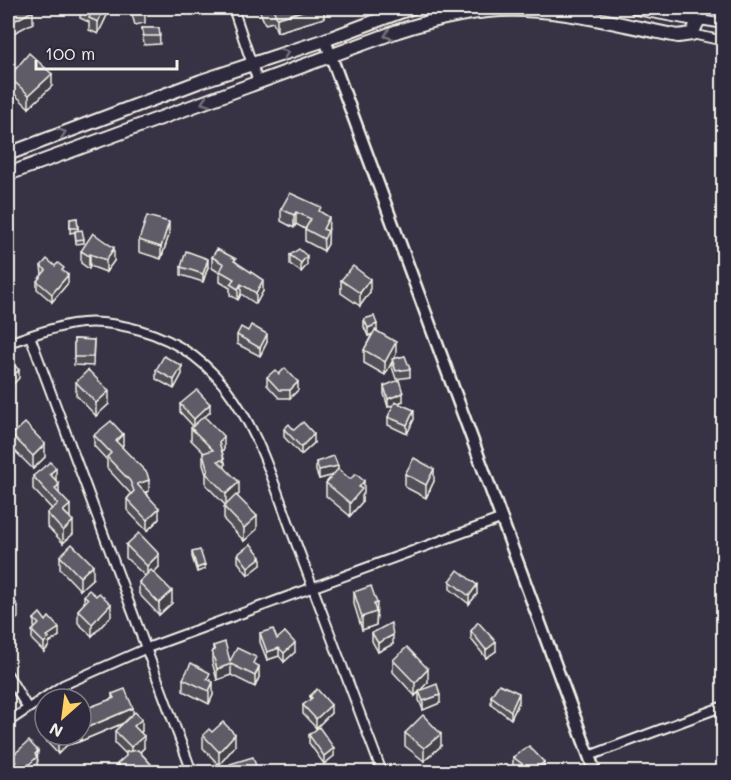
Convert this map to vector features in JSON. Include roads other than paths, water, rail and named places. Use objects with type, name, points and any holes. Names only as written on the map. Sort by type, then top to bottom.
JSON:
[{"type":"main road","points":[[8,154],[201,81],[325,40],[411,8]]},
{"type":"main road","points":[[639,8],[663,8]]},
{"type":"main road","points":[[8,174],[398,31],[443,17],[495,11],[560,12],[678,36],[692,34],[702,14],[639,8]]},
{"type":"street","points":[[233,8],[258,82]]},
{"type":"street","points":[[702,14],[723,24]]},
{"type":"street","points":[[692,34],[723,41]]},
{"type":"street","points":[[325,40],[595,772]]},
{"type":"street","points":[[8,343],[73,324],[113,324],[172,341],[209,366],[240,405],[255,438],[382,772]]},
{"type":"street","points":[[30,336],[192,772]]},
{"type":"street","points":[[8,722],[27,707],[85,674],[147,648],[500,519]]},
{"type":"street","points":[[8,675],[27,707]]},
{"type":"street","points":[[590,756],[723,706]]}]
